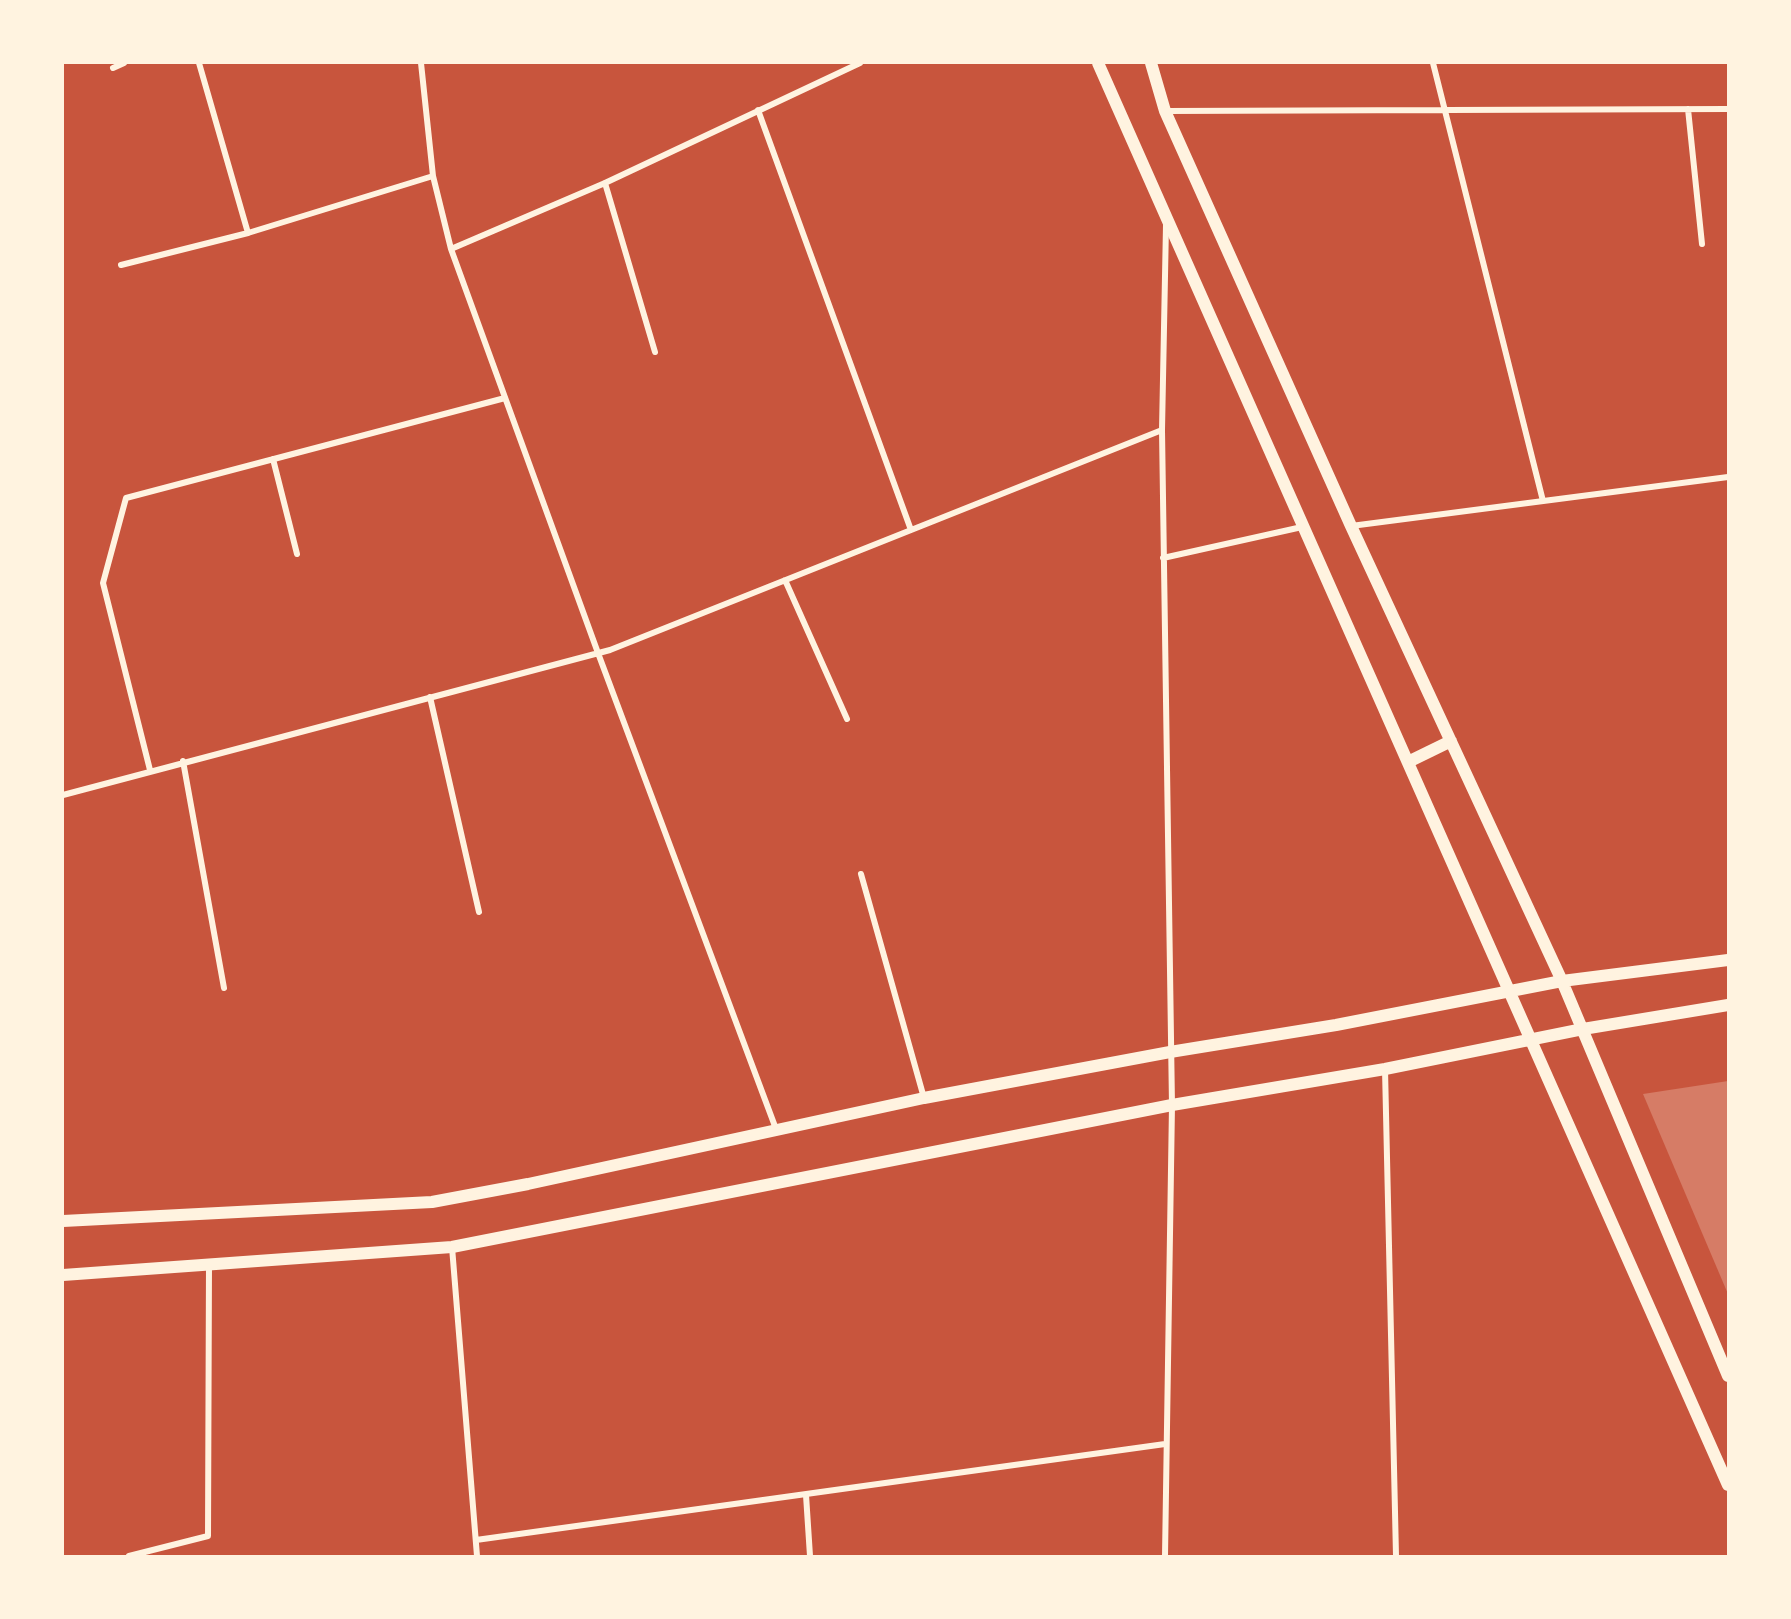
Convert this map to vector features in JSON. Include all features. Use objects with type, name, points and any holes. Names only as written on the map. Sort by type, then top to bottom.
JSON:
[{"type":"main road","points":[[1098,63],[1302,527],[1512,991],[1728,1485]]},
{"type":"main road","points":[[1151,63],[1165,111],[1351,526],[1562,981],[1728,1376]]},
{"type":"main road","points":[[1408,762],[1451,741]]},
{"type":"main road","points":[[63,1221],[432,1202],[528,1184],[924,1098],[1170,1052],[1336,1025],[1562,981],[1728,960]]},
{"type":"main road","points":[[63,1275],[452,1246],[1172,1105],[1385,1069],[1583,1029],[1728,1005]]},
{"type":"street","points":[[113,68],[124,63]]},
{"type":"street","points":[[199,63],[248,233]]},
{"type":"street","points":[[421,63],[433,176],[451,249],[598,653],[776,1129]]},
{"type":"street","points":[[451,249],[605,183],[860,63]]},
{"type":"street","points":[[1432,63],[1543,501]]},
{"type":"street","points":[[1688,109],[1702,244]]},
{"type":"street","points":[[1165,111],[1728,109]]},
{"type":"street","points":[[758,110],[911,530]]},
{"type":"street","points":[[121,265],[248,233],[433,176]]},
{"type":"street","points":[[605,183],[655,352]]},
{"type":"street","points":[[1165,1556],[1172,1105],[1162,430],[1166,218]]},
{"type":"street","points":[[150,770],[103,583],[126,498],[505,398]]},
{"type":"street","points":[[63,795],[183,761],[598,653],[1162,430]]},
{"type":"street","points":[[273,459],[297,554]]},
{"type":"street","points":[[1351,526],[1728,477]]},
{"type":"street","points":[[1163,558],[1302,527]]},
{"type":"street","points":[[785,580],[847,719]]},
{"type":"street","points":[[430,697],[480,912]]},
{"type":"street","points":[[183,761],[224,988]]},
{"type":"street","points":[[861,874],[924,1098]]},
{"type":"street","points":[[1385,1069],[1396,1556]]},
{"type":"street","points":[[452,1246],[477,1556]]},
{"type":"street","points":[[129,1556],[208,1536],[209,1263]]},
{"type":"street","points":[[476,1540],[1165,1444]]},
{"type":"street","points":[[806,1494],[810,1556]]},
{"type":"building","points":[[1728,1081],[1728,1294],[1643,1094]]}]
